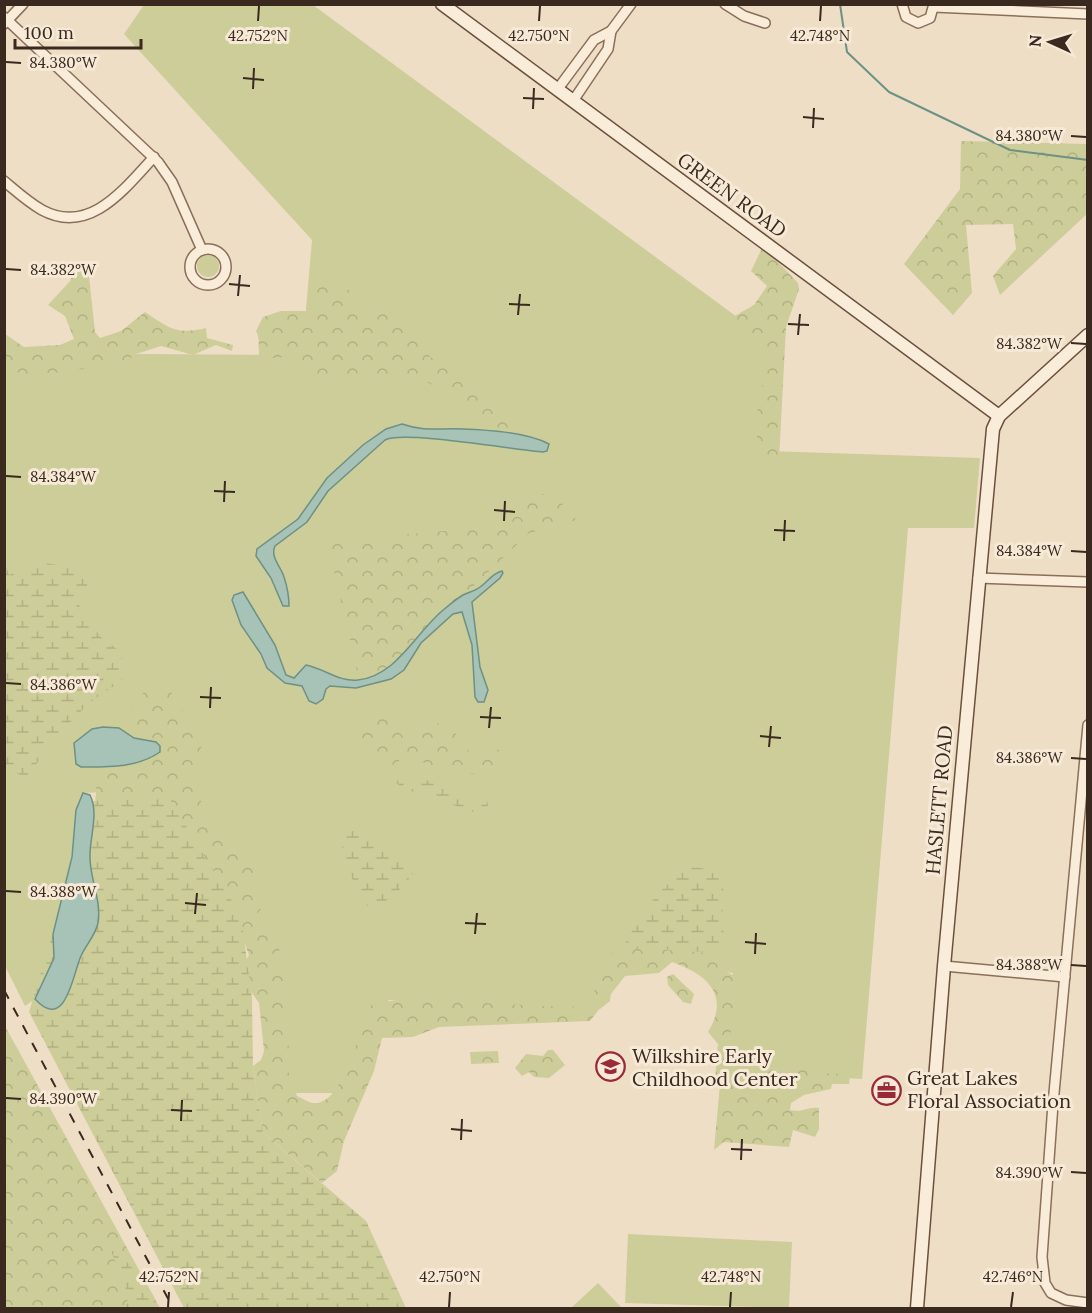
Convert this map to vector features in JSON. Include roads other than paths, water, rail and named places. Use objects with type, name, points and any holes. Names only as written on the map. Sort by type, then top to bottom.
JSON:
[{"type":"street","points":[[22,4],[6,20],[154,157],[172,182],[202,250]]},
{"type":"street","name":"GREEN ROAD","points":[[442,4],[999,416]]},
{"type":"street","points":[[557,90],[594,40],[611,31],[631,4]]},
{"type":"street","points":[[725,4],[744,16],[765,23]]},
{"type":"street","points":[[902,4],[906,18],[918,23],[930,18],[934,6],[1071,9],[1088,14]]},
{"type":"street","points":[[573,101],[608,49],[611,31]]},
{"type":"street","points":[[4,181],[47,212],[78,217],[95,212],[109,203],[154,157]]},
{"type":"street","points":[[999,416],[1088,335]]},
{"type":"street","name":"HASLETT ROAD","points":[[917,1308],[989,452],[993,429],[999,416]]},
{"type":"street","points":[[978,578],[1088,582]]},
{"type":"street","points":[[1088,725],[1042,1257],[1045,1283],[1051,1293],[1066,1300],[1088,1303]]},
{"type":"street","points":[[944,966],[1065,977]]},
{"type":"waterway","points":[[840,4],[847,52],[889,92],[1010,150],[1088,160]]},
{"type":"railway","points":[[4,990],[173,1308]]},
{"type":"place","name":"Wilkshire Early Childhood Center","points":[[611,1067]]},
{"type":"place","name":"Great Lakes Floral Association","points":[[886,1090]]}]
